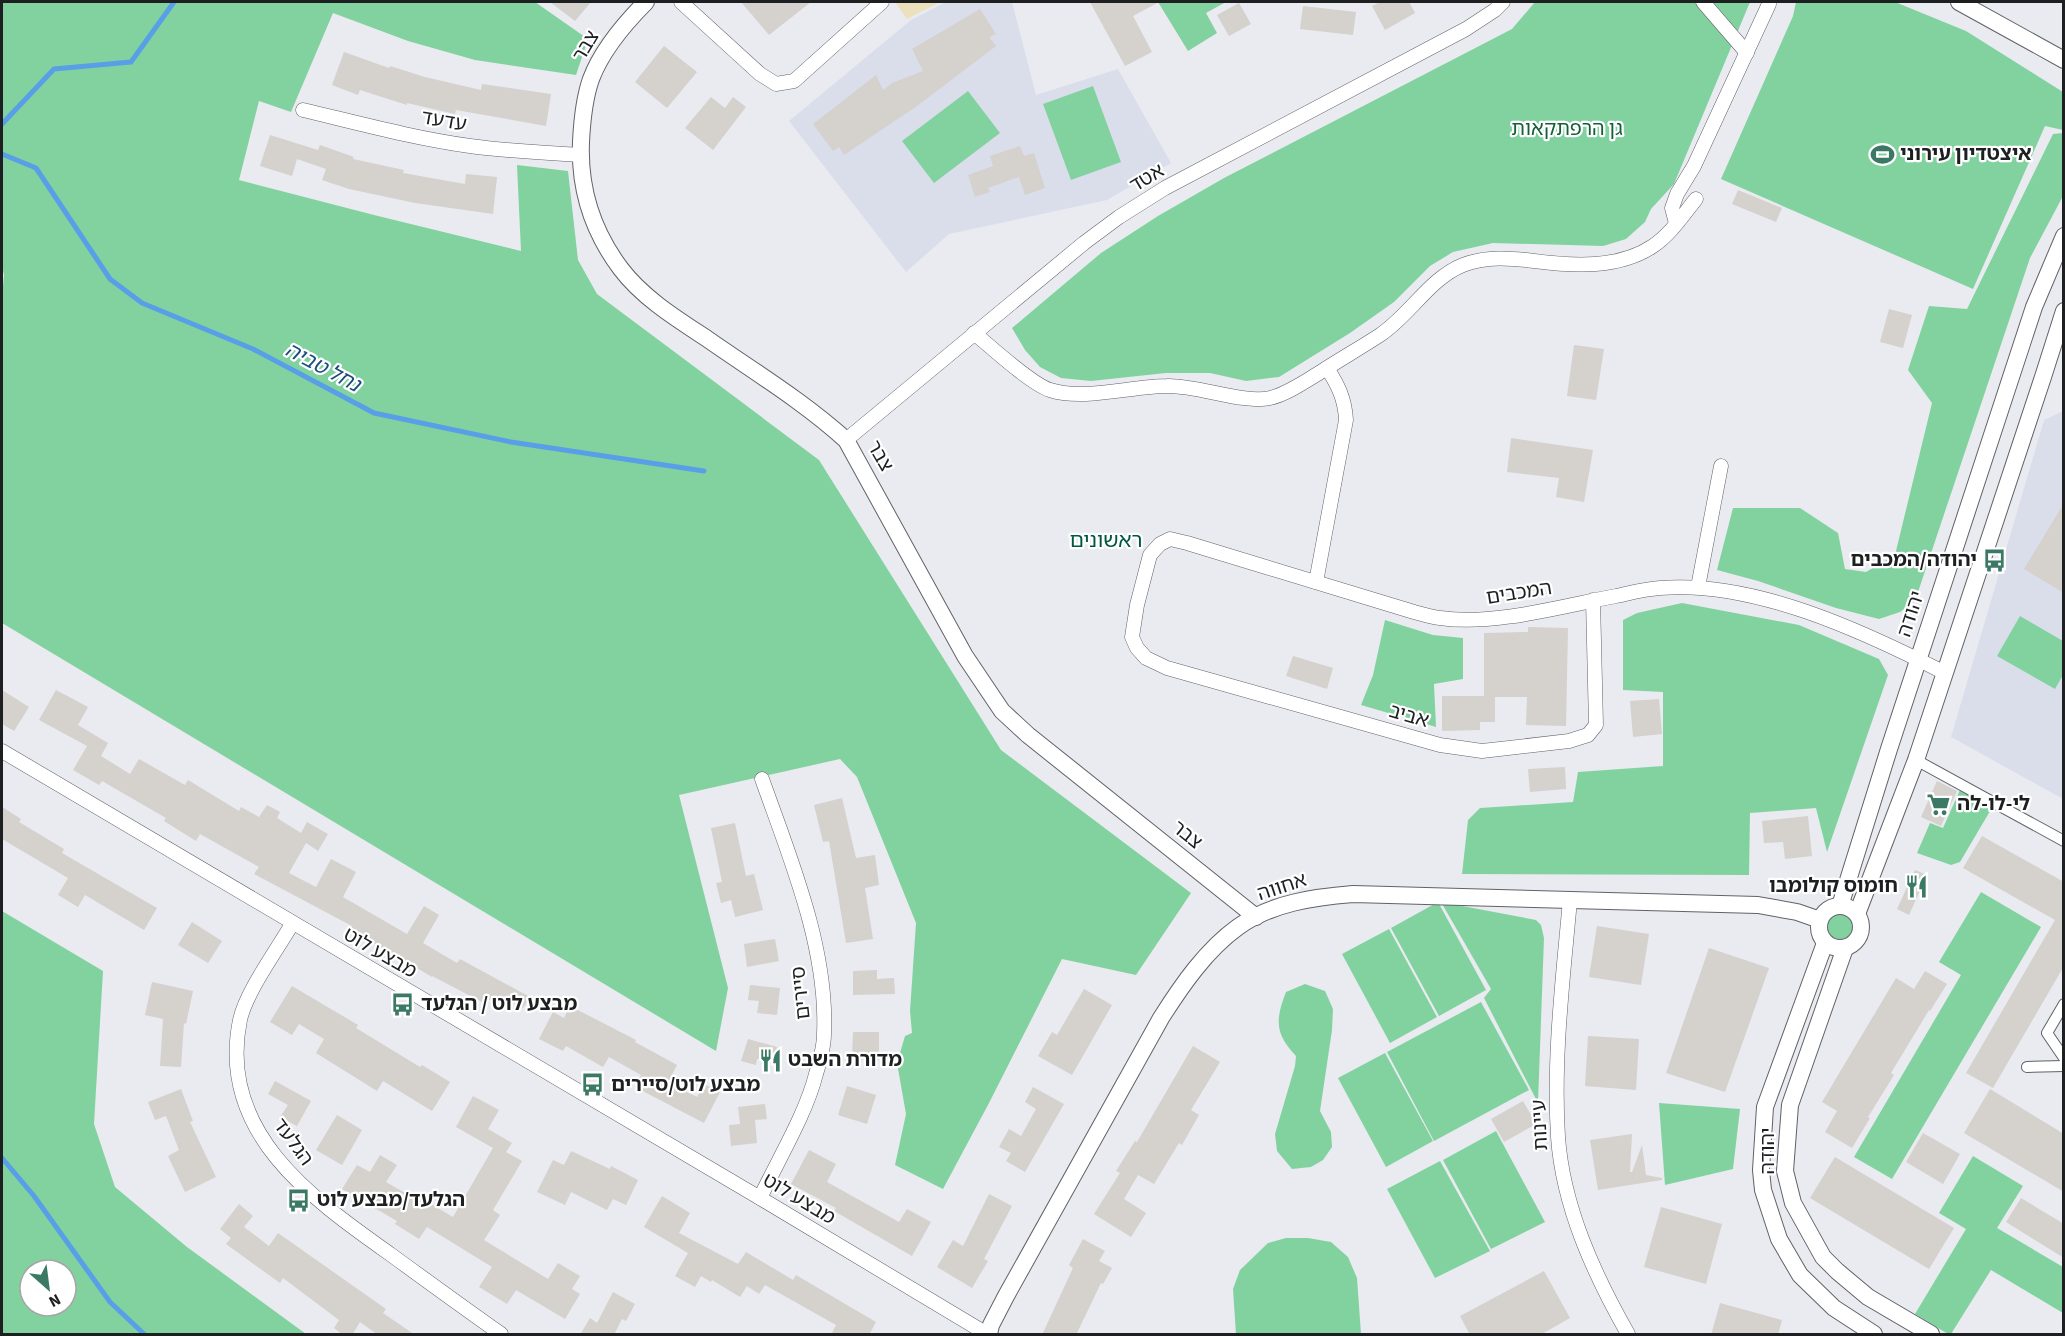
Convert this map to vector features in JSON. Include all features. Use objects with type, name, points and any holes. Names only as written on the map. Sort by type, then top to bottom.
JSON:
[{"type":"street","name":"צבר","points":[[646,2],[608,47],[591,79],[582,120],[580,155],[584,185],[591,218],[605,246],[622,271],[647,295],[685,324],[822,418],[846,440],[966,656],[1002,711],[1028,735],[1256,917]]},
{"type":"street","points":[[681,2],[760,74],[776,84],[794,81],[882,2]]},
{"type":"street","name":"אטד","points":[[846,440],[1084,243],[1129,212],[1175,183],[1467,29],[1503,2]]},
{"type":"street","points":[[1703,2],[1747,53]]},
{"type":"street","points":[[1959,2],[2064,60]]},
{"type":"street","points":[[1676,223],[1672,208],[1677,194],[1694,166],[1769,4]]},
{"type":"street","name":"עדעד","points":[[303,110],[413,136],[468,146],[580,155]]},
{"type":"street","points":[[974,333],[1047,390],[1063,393],[1099,392],[1168,386],[1251,398],[1270,398],[1294,388],[1382,333],[1405,315],[1443,275],[1463,264],[1505,257],[1584,265],[1635,256],[1654,246],[1695,199]]},
{"type":"street","name":"יהודה","points":[[1840,906],[2034,307],[2064,236]]},
{"type":"street","points":[[1857,914],[1916,760],[2064,311]]},
{"type":"street","points":[[1316,582],[1346,420],[1345,404],[1327,368]]},
{"type":"street","points":[[1698,587],[1721,466]]},
{"type":"street","name":"המכבים","points":[[1137,605],[1150,555],[1160,544],[1170,539],[1441,619],[1471,620],[1508,616],[1659,588],[1698,587],[1739,593],[1811,613],[1945,673]]},
{"type":"street","name":"אביב","points":[[1137,605],[1132,637],[1137,648],[1146,658],[1167,668],[1440,745],[1482,752],[1569,741],[1588,735],[1596,725],[1593,600]]},
{"type":"street","name":"מבצע לוט","points":[[2,751],[988,1335]]},
{"type":"street","points":[[1916,760],[2064,841]]},
{"type":"street","name":"סיירים","points":[[760,1198],[799,1118],[816,1076],[824,1036],[823,989],[812,932],[795,873],[762,779]]},
{"type":"street","name":"אחווה","points":[[988,1335],[991,1324],[1006,1296],[1161,1018],[1183,983],[1210,952],[1239,926],[1256,917],[1314,897],[1353,894],[1758,905],[1797,912],[1820,920]]},
{"type":"street","name":"עיינות","points":[[1570,900],[1560,1014],[1557,1076],[1558,1139],[1566,1186],[1583,1242],[1601,1288],[1628,1335]]},
{"type":"street","points":[[1840,906],[1853,909],[1857,914],[1861,920],[1857,941],[1845,948],[1831,947],[1825,943],[1819,932],[1820,920],[1830,908],[1840,906]]},
{"type":"street","name":"הגלעד","points":[[292,924],[253,990],[240,1018],[236,1048],[239,1076],[244,1101],[258,1131],[273,1155],[294,1180],[334,1214],[501,1335]]},
{"type":"street","name":"יהודה","points":[[1825,943],[1765,1107],[1761,1170],[1763,1190],[1779,1239],[1800,1275],[1834,1308],[1874,1335]]},
{"type":"street","name":"יהודה","points":[[1845,948],[1790,1105],[1785,1171],[1793,1203],[1823,1257],[1868,1297],[1931,1335]]},
{"type":"street","points":[[2064,1004],[2048,1033],[2064,1058]]},
{"type":"street","points":[[2027,1067],[2064,1066]]},
{"type":"shaded area","points":[[946,2],[1012,2],[1036,95],[1118,69],[1171,163],[1107,200],[949,234],[906,272],[789,121],[911,20]]},
{"type":"shaded area","points":[[2063,411],[2063,799],[1951,737],[2044,420]]},
{"type":"green space","points":[[2,2],[535,2],[588,39],[576,75],[475,60],[408,41],[333,13],[291,112],[259,101],[239,180],[521,251],[517,165],[568,171],[578,260],[597,294],[819,460],[1001,750],[1191,893],[1136,975],[1062,959],[943,1189],[895,1165],[906,1114],[897,1063],[905,1036],[912,1033],[910,1011],[916,923],[857,777],[840,759],[679,795],[728,988],[716,1051],[2,623],[2,297],[4,275],[2,266]]},
{"type":"green space","points":[[1158,2],[1226,2],[1206,13],[1217,33],[1188,51]]},
{"type":"green space","name":"גן הרפתקאות","points":[[1535,2],[1750,2],[1674,184],[1651,209],[1645,222],[1626,239],[1603,246],[1493,243],[1453,252],[1430,266],[1394,302],[1350,333],[1279,377],[1246,381],[1210,373],[1166,373],[1091,381],[1061,378],[1040,367],[1025,350],[1012,328],[1101,253],[1158,216],[1224,178],[1512,29]]},
{"type":"green space","name":"איצטדיון עירוני","points":[[1796,2],[1895,2],[1966,31],[2063,92],[2063,130],[2045,126],[1973,289],[1721,179],[1793,16]]},
{"type":"green space","points":[[1093,86],[1121,162],[1071,180],[1043,104]]},
{"type":"green space","points":[[968,91],[1000,133],[934,183],[902,141]]},
{"type":"green space","points":[[2063,133],[2063,196],[2030,258],[1915,601],[1900,612],[1879,619],[1836,608],[1758,581],[1717,570],[1733,508],[1800,508],[1838,533],[1845,569],[1866,572],[1895,555],[1932,403],[1908,370],[1929,306],[1967,309],[2053,134]]},
{"type":"green space","points":[[1682,603],[1799,625],[1879,659],[1888,675],[1827,852],[1816,808],[1750,813],[1749,875],[1462,874],[1468,820],[1480,808],[1573,802],[1578,772],[1663,766],[1663,692],[1623,690],[1623,620],[1637,613]]},
{"type":"green space","points":[[2020,616],[2063,641],[2063,675],[2055,689],[1997,656]]},
{"type":"green space","points":[[1385,620],[1433,635],[1463,638],[1463,679],[1434,684],[1436,727],[1361,705],[1373,675]]},
{"type":"green space","points":[[1960,790],[1993,806],[1960,862],[1951,865],[1917,853],[1930,823],[1943,828]]},
{"type":"green space","points":[[1981,892],[2041,927],[1892,1179],[1854,1157],[1961,975],[1939,962]]},
{"type":"green space","points":[[1438,902],[1486,990],[1439,1016],[1391,928]]},
{"type":"green space","points":[[1441,902],[1536,920],[1541,925],[1544,938],[1538,1103],[1484,998],[1491,989]]},
{"type":"green space","points":[[2,911],[103,971],[94,1124],[115,1187],[187,1247],[306,1334],[2,1334]]},
{"type":"green space","points":[[1840,911],[1851,916],[1856,927],[1851,938],[1840,943],[1829,938],[1824,927],[1829,916]]},
{"type":"green space","points":[[1389,929],[1437,1017],[1390,1043],[1342,954]]},
{"type":"green space","points":[[1305,984],[1325,991],[1333,1009],[1320,1111],[1331,1132],[1332,1147],[1323,1160],[1311,1167],[1292,1169],[1277,1151],[1275,1134],[1296,1056],[1284,1041],[1279,1019],[1286,992]]},
{"type":"green space","points":[[1481,1002],[1529,1090],[1434,1141],[1387,1052]]},
{"type":"green space","points":[[1385,1053],[1433,1141],[1386,1167],[1338,1078]]},
{"type":"green space","points":[[1659,1103],[1740,1109],[1733,1169],[1665,1185]]},
{"type":"green space","points":[[1496,1131],[1545,1222],[1491,1249],[1443,1160]]},
{"type":"green space","points":[[1973,1156],[2023,1186],[1997,1228],[2063,1267],[2063,1313],[1991,1270],[1951,1334],[1915,1314],[1966,1229],[1939,1213]]},
{"type":"green space","points":[[1440,1161],[1490,1251],[1435,1278],[1387,1189]]},
{"type":"green space","points":[[1286,1238],[1308,1238],[1331,1242],[1348,1257],[1357,1278],[1361,1334],[1236,1334],[1233,1289],[1240,1270],[1268,1243]]},
{"type":"sand","points":[[895,2],[940,2],[907,19]]},
{"type":"building","points":[[550,2],[591,2],[575,21]]},
{"type":"building","points":[[741,2],[811,2],[769,35]]},
{"type":"building","points":[[1090,2],[1159,2],[1133,16],[1152,52],[1125,66]]},
{"type":"building","points":[[1380,2],[1409,2],[1415,13],[1385,30],[1372,6]]},
{"type":"building","points":[[1239,3],[1251,24],[1229,36],[1217,15]]},
{"type":"building","points":[[1303,6],[1356,12],[1353,35],[1300,29]]},
{"type":"building","points":[[980,9],[996,34],[989,37],[996,46],[917,106],[844,155],[839,147],[833,151],[813,124],[876,75],[883,90],[892,83],[923,71],[912,49]]},
{"type":"building","points":[[664,46],[697,72],[667,108],[635,82]]},
{"type":"building","points":[[344,52],[389,68],[390,66],[481,90],[482,84],[551,94],[546,126],[456,110],[455,114],[407,103],[407,105],[360,90],[358,95],[332,85]]},
{"type":"building","points":[[711,97],[725,108],[733,97],[746,107],[713,150],[685,128]]},
{"type":"building","points":[[270,135],[318,150],[320,145],[354,157],[353,159],[404,170],[403,173],[465,184],[466,174],[497,177],[493,214],[415,203],[349,189],[322,180],[326,169],[297,159],[292,176],[260,166]]},
{"type":"building","points":[[1020,146],[1024,156],[1034,153],[1045,188],[1025,195],[1019,177],[988,188],[990,192],[975,197],[968,175],[993,166],[990,156]]},
{"type":"building","points":[[1738,190],[1782,208],[1776,222],[1732,204]]},
{"type":"building","points":[[1889,309],[1912,315],[1903,348],[1880,342]]},
{"type":"building","points":[[1574,345],[1604,349],[1596,400],[1567,396]]},
{"type":"building","points":[[1511,438],[1593,450],[1584,502],[1556,497],[1559,478],[1507,472]]},
{"type":"building","points":[[2064,503],[2064,593],[2024,569]]},
{"type":"building","points":[[1528,627],[1568,628],[1566,726],[1526,725],[1527,697],[1495,697],[1495,722],[1480,722],[1480,730],[1442,731],[1442,696],[1484,696],[1484,633],[1528,632]]},
{"type":"building","points":[[1293,656],[1333,668],[1327,689],[1286,676]]},
{"type":"building","points":[[2,690],[29,707],[14,731],[2,724]]},
{"type":"building","points":[[56,690],[88,707],[78,725],[108,743],[101,756],[130,774],[139,759],[185,785],[188,780],[239,811],[241,807],[259,817],[267,805],[280,812],[277,818],[301,833],[307,822],[328,834],[318,851],[306,843],[289,873],[316,887],[331,859],[356,872],[343,897],[407,934],[424,906],[439,915],[423,943],[457,963],[460,959],[530,997],[523,1008],[502,997],[497,1005],[487,998],[484,1003],[432,977],[350,929],[352,926],[254,874],[259,867],[200,834],[196,841],[164,821],[166,818],[102,781],[99,785],[73,770],[87,746],[39,720]]},
{"type":"building","points":[[1659,699],[1662,734],[1633,737],[1630,701]]},
{"type":"building","points":[[1565,767],[1566,789],[1530,792],[1528,769]]},
{"type":"building","points":[[1937,781],[1957,791],[1941,826],[1921,817]]},
{"type":"building","points":[[842,798],[856,858],[875,855],[879,885],[865,888],[873,939],[846,943],[829,841],[823,842],[814,805]]},
{"type":"building","points":[[2,807],[21,819],[19,822],[64,849],[62,853],[157,908],[144,930],[85,895],[78,907],[58,895],[68,878],[2,839]]},
{"type":"building","points":[[1808,816],[1812,856],[1785,859],[1783,842],[1764,843],[1762,821]]},
{"type":"building","points":[[735,823],[746,876],[754,874],[763,910],[735,917],[731,900],[721,903],[716,883],[722,882],[711,828]]},
{"type":"building","points":[[1982,836],[2064,882],[2064,966],[1993,1088],[1966,1073],[2055,920],[1963,868]]},
{"type":"building","points":[[1915,870],[1927,875],[1909,915],[1897,909]]},
{"type":"building","points":[[192,922],[222,941],[208,963],[178,945]]},
{"type":"building","points":[[1597,926],[1649,934],[1641,985],[1589,977]]},
{"type":"building","points":[[775,939],[779,961],[747,967],[744,944]]},
{"type":"building","points":[[1709,948],[1769,968],[1725,1092],[1666,1073]]},
{"type":"building","points":[[877,970],[877,979],[894,978],[895,994],[853,995],[853,971]]},
{"type":"building","points":[[1925,971],[1947,984],[1891,1073],[1894,1075],[1852,1148],[1825,1132],[1837,1111],[1822,1102],[1896,978],[1914,989]]},
{"type":"building","points":[[152,982],[193,991],[186,1024],[184,1023],[181,1067],[160,1066],[163,1019],[145,1015]]},
{"type":"building","points":[[750,985],[780,988],[777,1015],[757,1013],[759,1001],[748,1000]]},
{"type":"building","points":[[292,986],[358,1025],[356,1028],[420,1067],[422,1065],[450,1082],[432,1111],[383,1081],[377,1091],[316,1053],[324,1039],[299,1024],[292,1035],[270,1022]]},
{"type":"building","points":[[1084,989],[1112,1005],[1072,1075],[1038,1056],[1052,1032],[1057,1035]]},
{"type":"building","points":[[570,1006],[636,1040],[635,1042],[677,1065],[668,1082],[697,1097],[704,1084],[720,1092],[704,1123],[635,1087],[641,1075],[609,1057],[603,1067],[566,1046],[563,1051],[539,1039],[553,1012],[564,1018]]},
{"type":"building","points":[[853,1032],[879,1032],[879,1060],[852,1059]]},
{"type":"building","points":[[1588,1036],[1639,1039],[1636,1090],[1585,1086]]},
{"type":"building","points":[[748,1039],[777,1047],[774,1059],[757,1059],[756,1065],[741,1061]]},
{"type":"building","points":[[1193,1046],[1220,1062],[1191,1110],[1199,1115],[1182,1145],[1179,1143],[1154,1184],[1138,1175],[1124,1199],[1146,1213],[1131,1237],[1094,1214],[1120,1173],[1116,1171],[1135,1141],[1137,1142]]},
{"type":"building","points":[[275,1081],[311,1101],[297,1126],[280,1117],[288,1105],[268,1094]]},
{"type":"building","points":[[847,1086],[876,1095],[867,1124],[838,1115]]},
{"type":"building","points":[[1033,1087],[1064,1104],[1025,1172],[1006,1161],[1011,1153],[999,1147],[1009,1129],[1021,1136],[1036,1109],[1025,1102]]},
{"type":"building","points":[[181,1089],[193,1121],[190,1122],[216,1177],[185,1192],[168,1156],[179,1150],[166,1116],[155,1120],[148,1102]]},
{"type":"building","points":[[1990,1089],[2064,1134],[2064,1192],[1964,1133]]},
{"type":"building","points":[[473,1096],[499,1110],[488,1129],[512,1143],[506,1152],[522,1161],[493,1210],[500,1215],[484,1240],[548,1279],[558,1263],[580,1276],[572,1289],[580,1294],[565,1319],[516,1290],[507,1304],[479,1287],[492,1267],[427,1227],[419,1239],[395,1224],[397,1221],[342,1189],[357,1165],[370,1172],[380,1155],[397,1165],[386,1182],[412,1197],[414,1194],[453,1217],[493,1148],[456,1127]]},
{"type":"building","points":[[1523,1101],[1536,1124],[1504,1142],[1491,1119]]},
{"type":"building","points":[[765,1104],[767,1119],[755,1120],[757,1143],[731,1146],[729,1125],[740,1124],[738,1107]]},
{"type":"building","points":[[337,1115],[362,1130],[342,1165],[316,1150]]},
{"type":"building","points":[[1923,1133],[1960,1154],[1943,1184],[1906,1162]]},
{"type":"building","points":[[1632,1134],[1630,1172],[1632,1172],[1642,1145],[1646,1175],[1662,1178],[1662,1180],[1598,1190],[1590,1140]]},
{"type":"building","points":[[809,1150],[836,1164],[827,1182],[899,1222],[907,1209],[931,1222],[912,1256],[834,1211],[836,1208],[791,1184]]},
{"type":"building","points":[[571,1151],[610,1169],[611,1166],[638,1180],[626,1205],[613,1199],[607,1210],[571,1192],[565,1205],[537,1192],[553,1160],[564,1165]]},
{"type":"building","points":[[1835,1157],[1954,1228],[1929,1269],[1810,1198]]},
{"type":"building","points":[[989,1194],[1012,1206],[984,1259],[988,1261],[972,1288],[937,1267],[953,1240],[963,1246]]},
{"type":"building","points":[[662,1196],[690,1213],[679,1233],[738,1264],[746,1252],[793,1280],[796,1275],[876,1322],[869,1335],[831,1335],[836,1325],[765,1285],[759,1294],[747,1286],[740,1297],[701,1276],[695,1287],[675,1276],[688,1253],[644,1227]]},
{"type":"building","points":[[2021,1198],[2064,1224],[2064,1258],[2006,1222]]},
{"type":"building","points":[[239,1204],[253,1216],[244,1227],[269,1246],[278,1233],[386,1309],[383,1313],[415,1335],[378,1335],[360,1322],[352,1335],[343,1335],[334,1328],[339,1320],[283,1278],[280,1283],[226,1244],[231,1238],[220,1229]]},
{"type":"building","points":[[1661,1207],[1722,1224],[1706,1284],[1644,1267]]},
{"type":"building","points":[[1083,1239],[1105,1251],[1099,1261],[1112,1268],[1103,1284],[1101,1283],[1076,1335],[1042,1335],[1073,1268],[1069,1265]]},
{"type":"building","points":[[1544,1271],[1570,1318],[1540,1335],[1470,1335],[1460,1316]]},
{"type":"building","points":[[613,1292],[635,1304],[626,1321],[622,1319],[615,1333],[618,1335],[580,1335],[590,1318],[597,1323]]},
{"type":"building","points":[[1720,1303],[1782,1320],[1778,1335],[1711,1335]]},
{"type":"waterway","points":[[2,124],[54,69],[131,62],[174,2]]},
{"type":"waterway","name":"נחל טביה","points":[[2,154],[36,168],[110,279],[142,303],[253,349],[374,413],[511,442],[704,471]]},
{"type":"waterway","points":[[2,1158],[34,1196],[110,1302],[144,1334]]},
{"type":"place","name":"איצטדיון עירוני","points":[[1882,154]]},
{"type":"place","name":"יהודה/המכבים","points":[[1995,560]]},
{"type":"place","name":"לי-לו-לה","points":[[1939,804]]},
{"type":"place","name":"חומוס קולומבו","points":[[1916,886]]},
{"type":"place","name":"מבצע לוט / הגלעד","points":[[403,1004]]},
{"type":"place","name":"מדורת השבט","points":[[770,1060]]},
{"type":"place","name":"מבצע לוט/סיירים","points":[[593,1085]]},
{"type":"place","name":"הגלעד/מבצע לוט","points":[[299,1200]]},
{"type":"district","name":"ראשונים","points":[[1106,540]]}]
